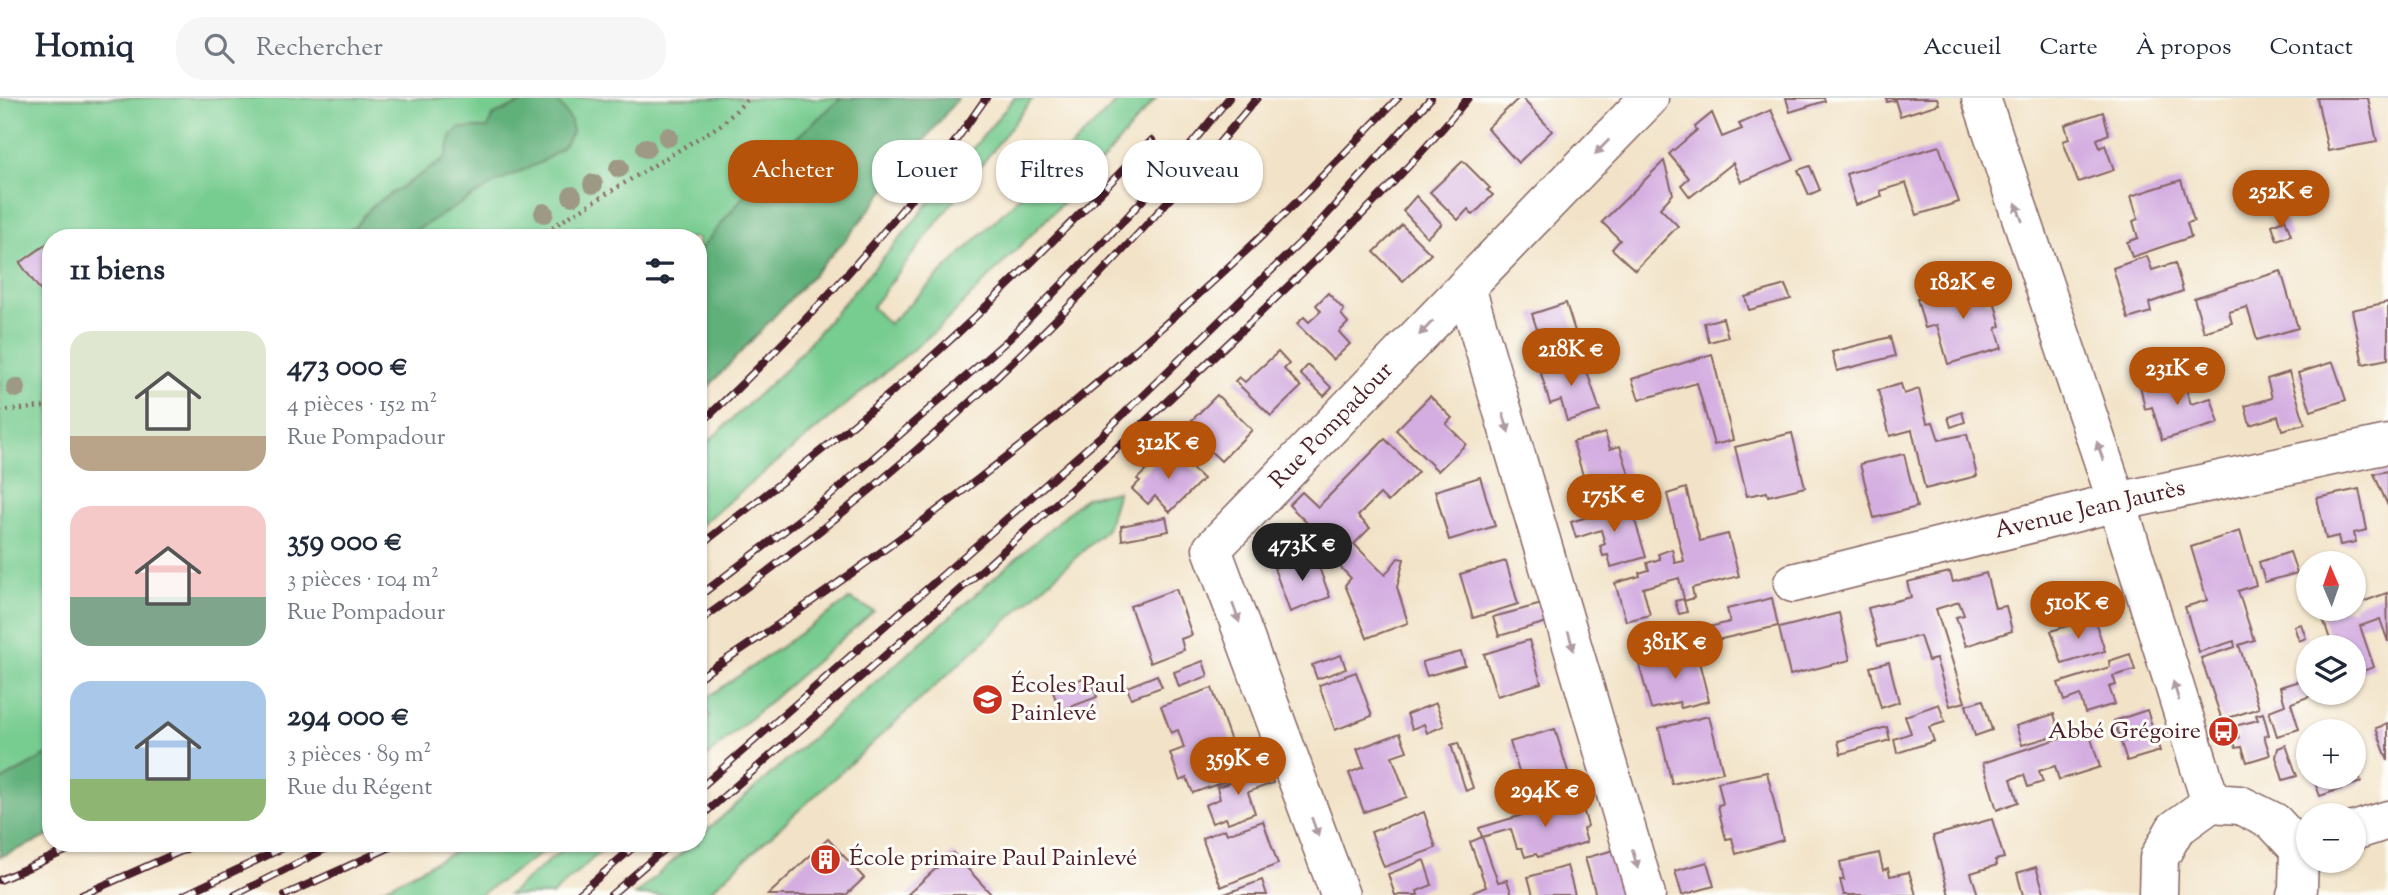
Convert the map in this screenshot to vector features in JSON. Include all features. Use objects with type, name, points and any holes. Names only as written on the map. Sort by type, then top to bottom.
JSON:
[{"type":"street","name":"Rue Pompadour","points":[[1340,895],[1212,549],[1649,98]]},
{"type":"street","points":[[1982,98],[2117,502],[2211,803]]},
{"type":"street","points":[[1466,287],[1646,895]]},
{"type":"street","name":"Avenue Jean Jaurès","points":[[1793,583],[2117,502],[2388,444]]},
{"type":"street","points":[[2158,895],[2160,858],[2175,829],[2211,803],[2240,805],[2274,822],[2296,841]]},
{"type":"street","points":[[2366,827],[2388,820]]},
{"type":"street","points":[[2296,895],[2300,873]]},
{"type":"path","points":[[549,229],[722,124],[750,98]]},
{"type":"path","points":[[0,411],[42,407]]},
{"type":"green space","points":[[0,98],[887,98],[852,140],[728,140],[728,203],[798,203],[707,311],[707,229],[42,229],[42,808],[0,826]]},
{"type":"green space","points":[[526,98],[556,98],[571,121],[572,132],[564,146],[542,162],[499,181],[418,229],[351,229],[372,206],[445,159],[451,137],[459,128],[488,128],[492,116]]},
{"type":"green space","points":[[841,98],[958,98],[925,140],[872,140],[872,203],[875,203],[847,238],[707,388],[707,241],[738,203],[858,203],[858,140],[794,140]]},
{"type":"green space","points":[[1014,98],[1033,98],[1001,140],[996,140],[996,146],[982,164],[980,140]]},
{"type":"green space","points":[[1121,98],[1156,98],[1108,154],[1108,140],[1078,140]]},
{"type":"green space","points":[[929,203],[952,203],[872,307],[889,324],[1013,203],[1062,203],[939,328],[707,520],[707,443],[788,367]]},
{"type":"green space","points":[[1118,491],[1107,529],[706,895],[635,895],[683,852],[707,852],[707,830],[1086,497]]},
{"type":"green space","points":[[850,599],[874,611],[707,756],[707,719],[710,717],[707,712],[707,698]]},
{"type":"green space","points":[[42,758],[42,839],[0,857],[0,781]]},
{"type":"green space","points":[[454,852],[543,852],[480,895],[365,895]]},
{"type":"green space","points":[[559,852],[600,852],[552,895],[508,895]]},
{"type":"building","points":[[1522,98],[1552,131],[1518,163],[1487,128]]},
{"type":"building","points":[[1786,98],[1824,98],[1825,101],[1790,112]]},
{"type":"building","points":[[1886,98],[1937,98],[1939,104],[1900,116],[1895,100],[1887,102]]},
{"type":"building","points":[[2317,98],[2368,98],[2377,142],[2328,151]]},
{"type":"building","points":[[1771,110],[1794,160],[1741,182],[1733,163],[1690,197],[1681,185],[1689,178],[1669,154],[1712,113],[1722,137],[1742,129],[1739,124]]},
{"type":"building","points":[[2103,112],[2109,134],[2097,139],[2100,148],[2105,145],[2114,170],[2078,182],[2063,141],[2069,139],[2065,125]]},
{"type":"building","points":[[1939,146],[1959,202],[1917,215],[1906,183],[1880,191],[1882,196],[1856,205],[1846,174]]},
{"type":"building","points":[[1463,161],[1490,188],[1487,190],[1493,195],[1473,215],[1468,209],[1458,220],[1430,192]]},
{"type":"building","points":[[1664,161],[1673,194],[1660,208],[1678,226],[1635,270],[1612,249],[1620,240],[1602,222]]},
{"type":"building","points":[[1810,166],[1820,190],[1809,195],[1798,170]]},
{"type":"building","points":[[2181,180],[2194,221],[2187,223],[2191,237],[2132,257],[2127,242],[2138,238],[2133,221],[2138,219],[2131,196]]},
{"type":"building","points":[[1416,196],[1442,224],[1427,237],[1403,211]]},
{"type":"building","points":[[2285,219],[2291,235],[2277,240],[2272,225]]},
{"type":"building","points":[[1402,225],[1431,254],[1403,281],[1374,252]]},
{"type":"building","points":[[42,247],[42,293],[20,263]]},
{"type":"building","points":[[2147,256],[2152,270],[2175,263],[2183,291],[2149,303],[2151,312],[2128,319],[2113,268]]},
{"type":"building","points":[[2281,271],[2298,328],[2257,340],[2247,307],[2229,312],[2232,323],[2204,332],[2194,298]]},
{"type":"building","points":[[1980,281],[1986,303],[1994,301],[2001,326],[1996,328],[2002,348],[1948,364],[1937,325],[1925,328],[1917,299]]},
{"type":"building","points":[[1785,285],[1791,299],[1749,310],[1745,297]]},
{"type":"building","points":[[1328,293],[1344,310],[1341,314],[1348,323],[1339,332],[1350,344],[1333,360],[1297,324],[1304,317],[1309,322],[1321,311],[1316,305]]},
{"type":"building","points":[[2388,302],[2388,359],[2363,364],[2352,310]]},
{"type":"building","points":[[1566,303],[1579,344],[1545,354],[1532,314]]},
{"type":"building","points":[[1723,318],[1728,337],[1709,342],[1704,323]]},
{"type":"building","points":[[1890,337],[1895,356],[1837,371],[1832,352]]},
{"type":"building","points":[[1278,352],[1289,364],[1284,369],[1301,387],[1271,416],[1235,381],[1239,377],[1245,382]]},
{"type":"building","points":[[1712,354],[1733,440],[1714,445],[1697,383],[1639,400],[1632,379]]},
{"type":"building","points":[[1582,356],[1600,411],[1567,421],[1561,400],[1550,404],[1540,370]]},
{"type":"building","points":[[2333,362],[2346,400],[2311,411],[2298,373]]},
{"type":"building","points":[[1308,365],[1332,388],[1324,396],[1300,374]]},
{"type":"building","points":[[2289,372],[2305,424],[2282,430],[2278,416],[2250,425],[2245,406],[2272,398],[2267,379]]},
{"type":"building","points":[[2181,373],[2191,404],[2211,398],[2219,423],[2162,440],[2152,407],[2145,409],[2140,385]]},
{"type":"building","points":[[1901,384],[1904,394],[1919,389],[1927,423],[1933,422],[1939,440],[1967,434],[1977,476],[1925,489],[1912,430],[1890,436],[1878,390]]},
{"type":"building","points":[[1217,395],[1252,430],[1221,461],[1185,427]]},
{"type":"building","points":[[1430,396],[1452,418],[1446,424],[1466,444],[1438,471],[1396,430]]},
{"type":"building","points":[[1962,412],[1965,422],[1951,427],[1948,417]]},
{"type":"building","points":[[1605,433],[1610,449],[1620,446],[1634,490],[1591,502],[1573,442]]},
{"type":"building","points":[[1792,433],[1805,487],[1768,496],[1767,492],[1747,496],[1735,447]]},
{"type":"building","points":[[1385,439],[1418,472],[1388,502],[1380,494],[1358,516],[1370,528],[1354,544],[1385,575],[1398,558],[1404,559],[1397,587],[1408,623],[1367,638],[1345,585],[1351,578],[1318,545],[1323,539],[1289,505],[1302,492],[1318,507]]},
{"type":"building","points":[[1170,447],[1203,479],[1170,512],[1155,496],[1148,504],[1132,489],[1140,481],[1137,479]]},
{"type":"building","points":[[1904,454],[1917,507],[1874,518],[1860,464]]},
{"type":"building","points":[[2388,471],[2388,506],[2374,474]]},
{"type":"building","points":[[1480,477],[1495,526],[1449,540],[1435,491]]},
{"type":"building","points":[[1686,488],[1700,541],[1728,534],[1739,576],[1692,588],[1694,598],[1684,601],[1687,612],[1679,614],[1675,601],[1684,599],[1679,578],[1643,588],[1650,615],[1626,621],[1615,583],[1640,576],[1639,573],[1649,570],[1647,563],[1660,559],[1658,554],[1672,549],[1675,563],[1684,561],[1667,494]]},
{"type":"building","points":[[2359,489],[2367,530],[2354,533],[2356,542],[2340,545],[2338,536],[2326,539],[2317,498]]},
{"type":"building","points":[[1630,504],[1646,557],[1611,567],[1608,555],[1603,556],[1600,546],[1605,544],[1601,530],[1576,538],[1571,522]]},
{"type":"building","points":[[1166,517],[1169,531],[1122,540],[1121,526]]},
{"type":"building","points":[[2240,531],[2256,585],[2238,591],[2254,640],[2239,645],[2259,708],[2222,720],[2201,658],[2235,647],[2234,641],[2199,652],[2185,607],[2207,600],[2191,547]]},
{"type":"building","points":[[2290,552],[2296,573],[2265,582],[2259,562]]},
{"type":"building","points":[[1314,554],[1330,597],[1290,612],[1274,568]]},
{"type":"building","points":[[1506,561],[1518,604],[1473,618],[1460,574]]},
{"type":"building","points":[[1950,572],[1953,582],[1986,573],[1995,608],[2006,606],[2012,631],[1966,646],[1956,617],[1964,615],[1959,602],[1936,609],[1965,702],[1950,706],[1936,659],[1928,661],[1920,636],[1878,646],[1868,608],[1911,597],[1907,582]]},
{"type":"building","points":[[1176,589],[1192,635],[1181,639],[1184,650],[1150,663],[1130,606]]},
{"type":"building","points":[[2387,593],[2388,642],[2380,619],[2360,626],[2363,635],[2329,635],[2324,621],[2366,621],[2366,601]]},
{"type":"building","points":[[1772,598],[1778,626],[1695,645],[1692,631],[1730,622],[1727,609]]},
{"type":"building","points":[[1542,604],[1547,622],[1499,636],[1493,617]]},
{"type":"building","points":[[1839,613],[1850,660],[1790,675],[1779,628]]},
{"type":"building","points":[[2094,618],[2105,651],[2062,664],[2051,631]]},
{"type":"building","points":[[2301,624],[2305,635],[2297,635],[2294,626]]},
{"type":"building","points":[[1529,640],[1541,683],[1497,696],[1484,654]]},
{"type":"building","points":[[2366,644],[2374,667],[2366,670]]},
{"type":"building","points":[[1696,650],[1709,701],[1681,708],[1679,702],[1651,709],[1639,664]]},
{"type":"building","points":[[1461,652],[1465,665],[1427,676],[1422,662]]},
{"type":"building","points":[[2130,654],[2135,670],[2113,676],[2116,685],[2109,687],[2115,704],[2085,713],[2080,695],[2064,701],[2058,683],[2110,667],[2109,661]]},
{"type":"building","points":[[1341,655],[1346,669],[1317,679],[1312,665]]},
{"type":"building","points":[[1203,661],[1208,676],[1179,687],[1174,672]]},
{"type":"building","points":[[1889,662],[1899,702],[1881,708],[1870,667]]},
{"type":"building","points":[[1356,672],[1372,716],[1335,730],[1319,685]]},
{"type":"building","points":[[1157,675],[1162,687],[1131,698],[1127,687]]},
{"type":"building","points":[[1090,676],[1097,697],[1060,711],[1052,689]]},
{"type":"building","points":[[2296,682],[2296,701],[2291,703],[2296,730],[2277,736],[2269,711],[2285,705],[2280,687]]},
{"type":"building","points":[[1212,688],[1243,775],[1193,793],[1187,778],[1180,781],[1170,753],[1184,748],[1178,730],[1171,733],[1161,706]]},
{"type":"building","points":[[1983,700],[1992,730],[1975,736],[1966,705]]},
{"type":"building","points":[[1436,703],[1444,726],[1427,733],[1424,724],[1412,729],[1407,714]]},
{"type":"building","points":[[1939,704],[1945,722],[1929,727],[1934,741],[1897,753],[1894,739],[1911,733],[1905,716]]},
{"type":"building","points":[[2147,710],[2160,751],[2127,761],[2114,721]]},
{"type":"building","points":[[2263,713],[2269,735],[2264,736],[2270,755],[2247,762],[2242,747],[2236,748],[2233,740],[2239,738],[2235,726],[2258,720],[2256,715]]},
{"type":"building","points":[[2054,714],[2060,734],[2022,745],[2016,726]]},
{"type":"building","points":[[1709,716],[1723,772],[1672,784],[1659,728]]},
{"type":"building","points":[[2388,724],[2388,761],[2376,728]]},
{"type":"building","points":[[1887,727],[1890,740],[1841,754],[1838,741]]},
{"type":"building","points":[[1555,729],[1569,775],[1524,789],[1510,742]]},
{"type":"building","points":[[2088,729],[2100,767],[2059,780],[2055,766],[2039,771],[2043,782],[2028,787],[2024,775],[2011,779],[2018,802],[1997,810],[1983,763]]},
{"type":"building","points":[[1400,733],[1407,751],[1392,756],[1407,797],[1364,812],[1349,773],[1364,767],[1357,749]]},
{"type":"building","points":[[1458,743],[1473,788],[1466,791],[1451,745]]},
{"type":"building","points":[[2286,745],[2296,776],[2283,780],[2276,757],[2278,748]]},
{"type":"building","points":[[1267,766],[1273,783],[1248,792],[1255,813],[1228,823],[1226,818],[1212,823],[1205,805],[1220,799],[1217,787],[1244,778],[1243,775]]},
{"type":"building","points":[[1767,772],[1783,840],[1736,854],[1732,838],[1726,839],[1721,820],[1718,805],[1723,804],[1718,782]]},
{"type":"building","points":[[2317,789],[2340,789],[2320,796]]},
{"type":"building","points":[[1580,798],[1588,826],[1583,829],[1587,842],[1538,857],[1536,854],[1525,857],[1522,848],[1517,848],[1511,829],[1482,837],[1479,828]]},
{"type":"building","points":[[1424,812],[1436,848],[1384,867],[1371,832]]},
{"type":"building","points":[[1992,819],[2004,858],[1995,860],[1997,865],[1971,873],[1978,895],[1949,895],[1933,836]]},
{"type":"building","points":[[1263,821],[1278,864],[1221,887],[1202,838],[1225,829],[1227,834]]},
{"type":"building","points":[[1482,837],[1498,882],[1507,880],[1512,895],[1466,895],[1486,887],[1470,842]]},
{"type":"building","name":"École primaire Paul Painlevé","points":[[828,839],[864,878],[846,895],[768,895]]},
{"type":"building","points":[[1614,850],[1628,895],[1596,895],[1585,858]]},
{"type":"building","points":[[953,853],[992,895],[907,895]]},
{"type":"building","points":[[1879,853],[1883,870],[1888,868],[1890,876],[1909,872],[1916,895],[1844,895],[1840,880],[1844,880],[1840,862]]},
{"type":"building","points":[[1424,860],[1432,885],[1417,891],[1418,895],[1395,895],[1388,874]]},
{"type":"building","points":[[1707,862],[1714,886],[1682,895],[1675,871]]},
{"type":"building","points":[[1567,866],[1575,895],[1533,895],[1528,877]]},
{"type":"building","points":[[2036,867],[2045,895],[2023,895],[2017,873]]},
{"type":"building","points":[[1262,880],[1267,895],[1222,895]]},
{"type":"railway","points":[[707,417],[776,350],[851,270],[922,185],[986,98]]},
{"type":"railway","points":[[707,590],[830,496],[1010,338],[1172,168],[1229,98]]},
{"type":"railway","points":[[707,615],[852,505],[995,379],[1130,243],[1257,98]]},
{"type":"railway","points":[[707,672],[774,628],[921,522],[994,467],[1134,352],[1268,230],[1398,98]]},
{"type":"railway","points":[[707,782],[1102,435],[1312,231],[1431,98]]},
{"type":"railway","points":[[707,811],[962,588],[1156,412],[1348,229],[1410,165],[1468,98]]},
{"type":"railway","points":[[707,540],[821,451],[927,361],[1122,170]]},
{"type":"railway","points":[[0,880],[63,852]]},
{"type":"railway","points":[[82,895],[179,852]]},
{"type":"railway","points":[[184,895],[274,852]]},
{"type":"railway","points":[[235,895],[319,852]]},
{"type":"railway","points":[[285,895],[379,852]]},
{"type":"railway","points":[[578,895],[628,852]]},
{"type":"railway","points":[[611,895],[661,852]]},
{"type":"place","name":"Écoles Paul Painlevé","points":[[988,700]]},
{"type":"place","name":"Abbé Grégoire","points":[[2224,732]]},
{"type":"place","name":"École primaire Paul Painlevé","points":[[826,859]]}]
